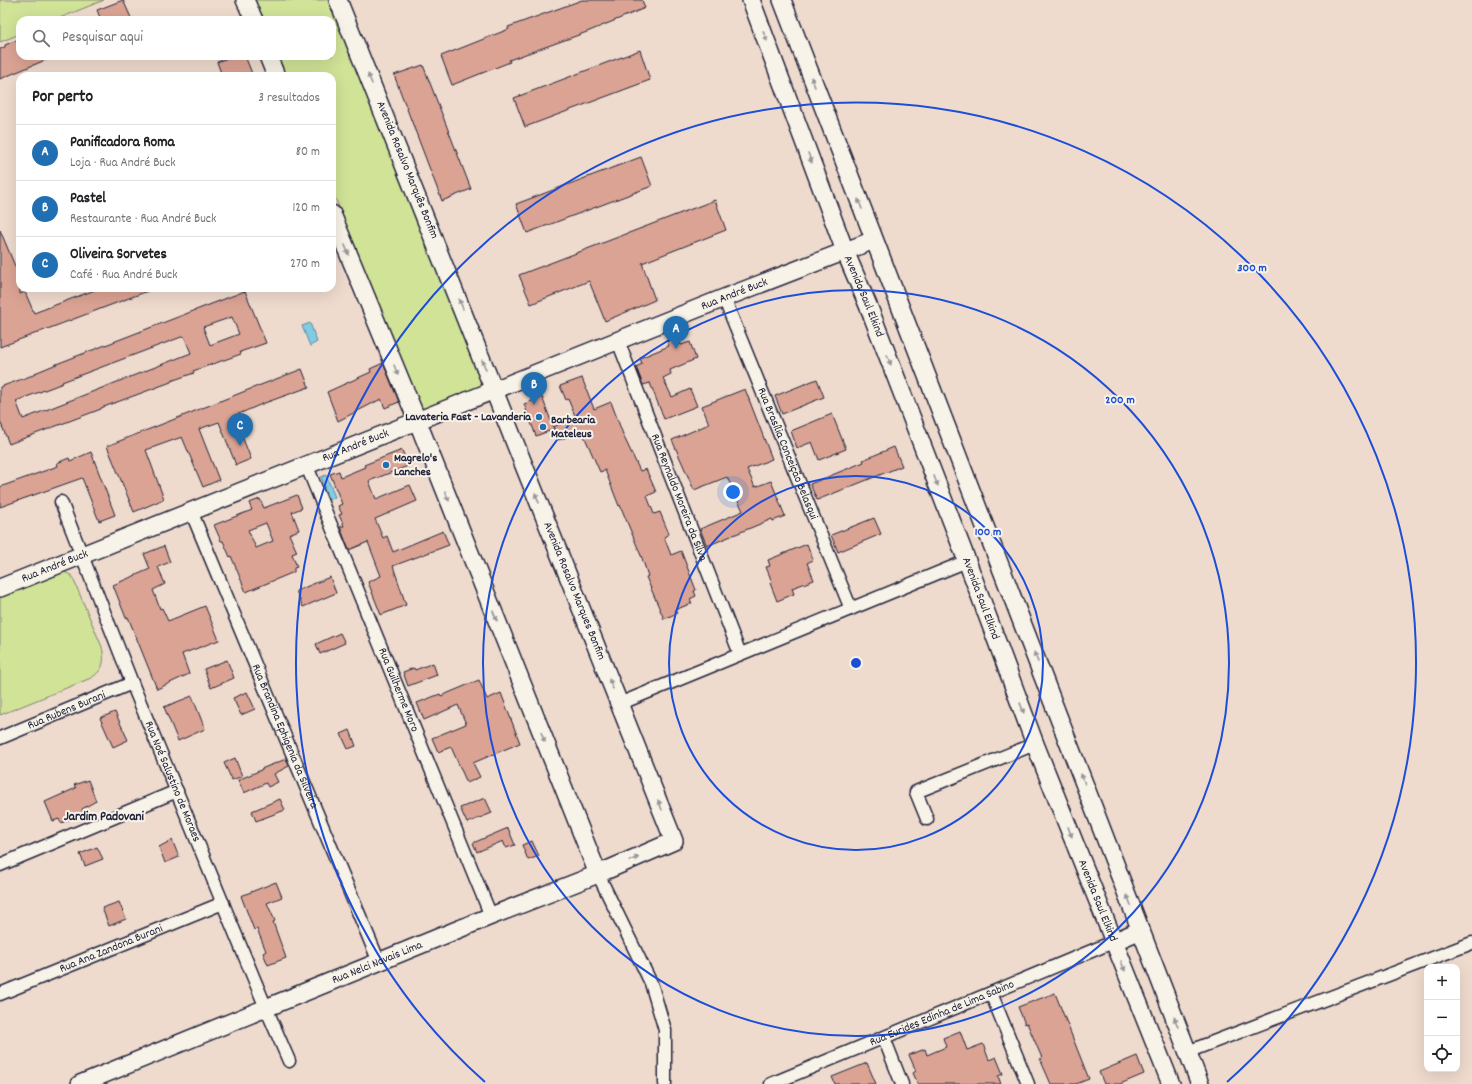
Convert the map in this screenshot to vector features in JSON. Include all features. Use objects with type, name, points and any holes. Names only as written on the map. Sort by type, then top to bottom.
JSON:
[{"type":"street","points":[[245,0],[252,16]]},
{"type":"street","name":"Avenida Rosalvo Marquês Bonfim","points":[[338,0],[475,340]]},
{"type":"street","name":"Avenida Saul Elkind","points":[[751,0],[845,251],[873,318],[967,561],[1035,744],[1171,1084]]},
{"type":"street","points":[[782,0],[1200,1084]]},
{"type":"street","points":[[270,60],[274,72]]},
{"type":"street","points":[[336,224],[417,420],[598,874],[651,983],[665,1030],[665,1084]]},
{"type":"street","name":"Rua André Buck","points":[[0,588],[306,464],[874,240]]},
{"type":"street","name":"Rua Brasília Conceição Belasqui","points":[[724,298],[851,609]]},
{"type":"street","name":"Avenida Rosalvo Marques Bonfim","points":[[475,340],[674,841]]},
{"type":"street","name":"Rua Reynaldo Moreira da Silva","points":[[618,341],[740,654]]},
{"type":"street","name":"Rua Guilherme Moro","points":[[306,464],[491,916]]},
{"type":"street","name":"Rua Noé Salustino de Moraes","points":[[61,502],[132,683],[289,1061]]},
{"type":"street","name":"Rua Brandina Ephigenia da Silveira","points":[[191,511],[379,962]]},
{"type":"street","points":[[619,704],[967,561]]},
{"type":"street","name":"Rua Rubens Burani","points":[[0,738],[132,683]]},
{"type":"street","points":[[927,818],[916,792],[1035,744]]},
{"type":"street","points":[[0,865],[177,791]]},
{"type":"street","name":"Rua Nelci Novais Lima","points":[[80,1084],[491,916],[598,874],[674,841]]},
{"type":"street","name":"Rua Ana Zandona Burani","points":[[0,994],[223,903]]},
{"type":"street","points":[[1113,942],[1141,930]]},
{"type":"street","name":"Rua Eurides Edinha de Lima Sabino","points":[[775,1083],[1113,942]]},
{"type":"street","points":[[1187,1052],[1472,943]]},
{"type":"street","points":[[991,993],[1028,1084]]},
{"type":"street","points":[[884,1038],[902,1084]]},
{"type":"green space","points":[[0,0],[104,0],[65,16],[16,16],[16,36],[0,42]]},
{"type":"green space","points":[[255,0],[328,0],[335,16],[261,16]]},
{"type":"green space","points":[[336,20],[485,385],[424,410],[420,406],[336,200],[336,72],[284,72],[280,60],[336,60]]},
{"type":"green space","points":[[63,571],[72,576],[102,647],[103,661],[101,668],[99,672],[91,678],[0,715],[0,597]]},
{"type":"water","points":[[310,323],[317,342],[310,346],[302,326]]},
{"type":"water","points":[[326,475],[335,497],[328,500],[323,488],[325,487],[321,477]]},
{"type":"building","points":[[123,0],[130,16],[99,16],[97,10]]},
{"type":"building","points":[[582,0],[642,0],[645,8],[587,32],[509,60],[510,62],[452,85],[441,56],[509,29],[508,27]]},
{"type":"building","points":[[16,40],[16,60],[45,60],[0,79],[0,49],[5,47],[5,45]]},
{"type":"building","points":[[640,50],[650,80],[525,127],[514,98]]},
{"type":"building","points":[[222,60],[247,60],[251,72],[221,72],[217,62]]},
{"type":"building","points":[[423,65],[471,189],[442,201],[394,75]]},
{"type":"building","points":[[641,157],[652,186],[527,233],[516,204]]},
{"type":"building","points":[[715,200],[726,230],[642,263],[655,300],[605,321],[589,281],[531,304],[519,275]]},
{"type":"building","points":[[0,230],[16,268],[16,292],[20,292],[20,294],[25,292],[34,313],[89,292],[145,292],[0,347]]},
{"type":"building","points":[[242,292],[245,292],[266,343],[240,352],[241,354],[193,371],[194,373],[9,444],[0,421],[0,387],[36,374],[35,373]],"holes":[[[232,317],[239,334],[210,345],[203,327]],[[184,336],[191,353],[23,419],[16,401]]]},
{"type":"building","points":[[677,335],[681,345],[690,342],[696,359],[670,370],[671,374],[663,378],[672,397],[690,389],[697,406],[664,419],[650,383],[643,385],[636,367],[642,364],[640,358],[669,346],[667,340]]},
{"type":"building","points":[[383,363],[399,402],[385,408],[381,399],[338,421],[327,392],[371,372],[370,369]]},
{"type":"building","points":[[302,369],[309,387],[234,416],[251,459],[236,465],[219,422],[199,429],[219,480],[203,487],[182,437],[146,450],[164,499],[134,512],[107,446]]},
{"type":"building","points":[[582,378],[594,409],[611,402],[624,437],[640,471],[646,469],[656,492],[647,496],[654,514],[660,512],[669,534],[664,537],[671,555],[681,551],[696,590],[694,591],[696,596],[690,599],[692,603],[675,610],[677,613],[664,619],[646,577],[648,576],[642,558],[605,470],[600,472],[582,431],[559,440],[553,427],[576,418],[568,399],[566,400],[560,386]]},
{"type":"building","points":[[817,379],[824,397],[782,414],[775,396]]},
{"type":"building","points":[[745,389],[772,459],[747,469],[755,487],[771,481],[785,516],[773,521],[772,519],[707,546],[700,529],[743,511],[727,477],[694,490],[672,440],[709,424],[702,406]]},
{"type":"building","points":[[542,397],[554,429],[536,436],[524,404]]},
{"type":"building","points":[[832,414],[846,449],[819,460],[812,442],[797,448],[791,431]]},
{"type":"building","points":[[894,447],[902,466],[817,500],[810,484],[864,462],[863,460]]},
{"type":"building","points":[[402,450],[408,466],[369,481],[376,499],[410,485],[417,501],[375,519],[383,538],[387,536],[393,552],[443,531],[449,545],[393,566],[406,605],[381,615],[368,582],[381,576],[368,542],[349,550],[340,527],[344,526],[339,515],[342,514],[338,506],[342,504],[330,474],[339,471],[341,477],[365,467],[364,465]]},
{"type":"building","points":[[91,452],[115,515],[99,521],[82,478],[0,507],[0,487],[58,466],[57,463],[69,458],[70,461]]},
{"type":"building","points":[[297,495],[302,508],[292,512],[299,530],[289,534],[297,552],[292,554],[297,567],[294,568],[294,572],[246,592],[231,556],[230,557],[223,541],[221,541],[214,525],[252,510],[249,503],[260,499],[264,508]],"holes":[[[266,523],[273,541],[256,548],[248,530]]]},
{"type":"building","points":[[874,518],[881,534],[838,552],[831,535]]},
{"type":"building","points":[[807,544],[813,560],[807,563],[814,580],[792,588],[794,594],[777,601],[766,567],[770,566],[768,560]]},
{"type":"building","points":[[164,546],[170,562],[158,567],[165,584],[153,590],[160,609],[162,608],[168,621],[205,606],[219,640],[182,654],[189,674],[157,689],[128,617],[126,618],[113,585],[150,569],[144,554]]},
{"type":"building","points":[[330,577],[336,593],[303,607],[296,591]]},
{"type":"building","points":[[340,633],[345,643],[320,654],[316,644]]},
{"type":"building","points":[[227,660],[234,678],[211,688],[204,669]]},
{"type":"building","points":[[433,663],[437,675],[408,686],[403,672],[414,668],[415,670]]},
{"type":"building","points":[[479,680],[487,699],[501,693],[520,743],[473,763],[480,777],[467,783],[451,747],[438,752],[432,738],[466,724],[458,705],[424,720],[417,703],[440,694],[441,696]]},
{"type":"building","points":[[247,692],[255,709],[241,715],[233,698]]},
{"type":"building","points":[[192,696],[205,729],[178,741],[164,707]]},
{"type":"building","points":[[115,712],[128,740],[113,747],[100,718]]},
{"type":"building","points":[[350,730],[356,746],[348,749],[341,734]]},
{"type":"building","points":[[235,758],[242,776],[232,780],[224,763]]},
{"type":"building","points":[[286,759],[289,766],[274,774],[278,782],[268,787],[266,783],[244,793],[238,780]]},
{"type":"building","points":[[88,780],[96,801],[82,809],[84,814],[61,823],[59,819],[53,821],[45,802],[76,788],[74,785]]},
{"type":"building","points":[[485,798],[492,813],[467,823],[460,808]]},
{"type":"building","points":[[280,799],[285,810],[256,821],[252,811]]},
{"type":"building","points":[[508,828],[515,845],[506,848],[503,841],[477,852],[473,843]]},
{"type":"building","points":[[172,840],[179,857],[165,863],[159,847]]},
{"type":"building","points":[[532,841],[539,856],[528,860],[522,845]]},
{"type":"building","points":[[97,847],[103,859],[85,866],[80,854]]},
{"type":"building","points":[[276,882],[282,897],[267,903],[275,921],[273,922],[286,958],[268,965],[263,953],[266,951],[257,929],[254,930],[241,896]]},
{"type":"building","points":[[119,902],[126,919],[109,926],[102,908]]},
{"type":"building","points":[[1055,993],[1089,1079],[1076,1084],[1051,1084],[1027,1023],[1025,1024],[1018,1007]]},
{"type":"building","points":[[960,1031],[967,1050],[983,1044],[989,1060],[996,1057],[1003,1074],[998,1076],[1001,1084],[918,1084],[913,1073],[916,1071],[909,1055],[925,1049],[927,1055],[946,1047],[943,1038]]},
{"type":"building","points":[[1137,1056],[1144,1074],[1120,1084],[1104,1084],[1099,1072]]},
{"type":"building","points":[[867,1063],[876,1084],[835,1084],[832,1077]]},
{"type":"place","name":"Panificadora Roma","points":[[676,349]]},
{"type":"place","name":"Pastel","points":[[534,405]]},
{"type":"place","name":"Lavateria Fast - Lavanderia","points":[[539,417]]},
{"type":"place","name":"Barbearia Mateleus","points":[[543,427]]},
{"type":"place","name":"Oliveira Sorvetes","points":[[240,446]]},
{"type":"place","name":"Magrelo's Lanches","points":[[386,465]]},
{"type":"district","name":"Jardim Padovani","points":[[104,817]]}]
